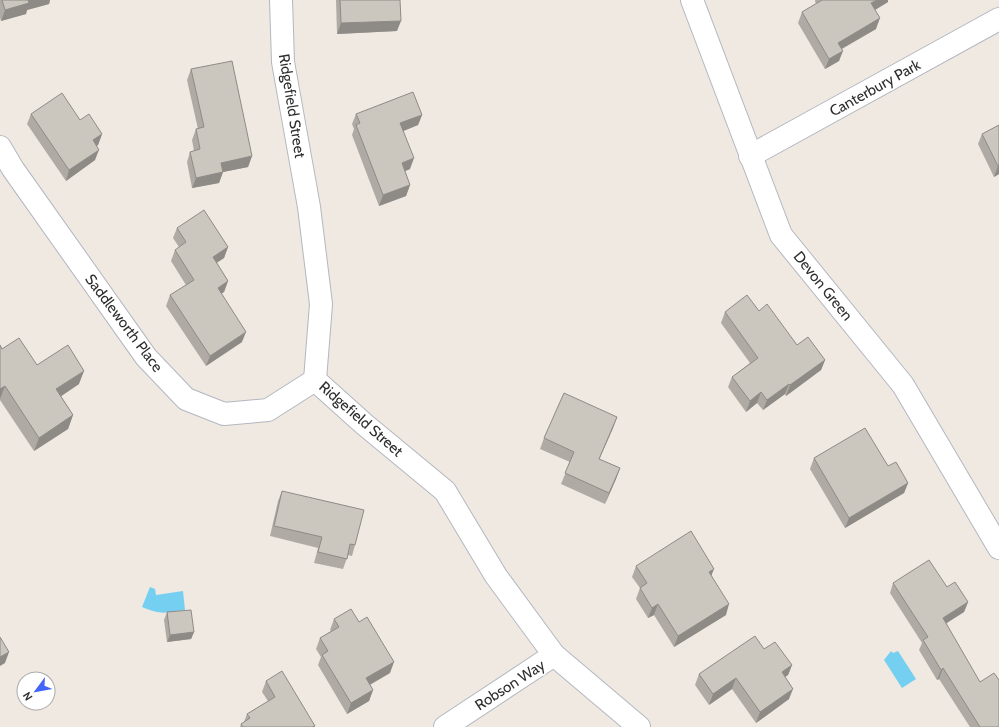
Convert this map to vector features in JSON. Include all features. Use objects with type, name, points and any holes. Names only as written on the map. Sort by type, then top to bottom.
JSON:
[{"type":"street","name":"Ridgefield Street","points":[[281,0],[283,62],[309,207],[321,304],[315,380],[364,424],[445,491],[496,576],[554,655],[639,727]]},
{"type":"street","name":"Devon Green","points":[[692,0],[750,156],[781,234],[903,385],[999,548]]},
{"type":"street","name":"Canterbury Park","points":[[750,156],[999,19]]},
{"type":"street","name":"Saddleworth Place","points":[[0,147],[13,169],[146,357],[186,399],[224,414],[268,410],[315,380]]},
{"type":"street","name":"Robson Way","points":[[445,727],[554,655]]},
{"type":"water","points":[[150,587],[155,589],[156,595],[183,591],[185,610],[160,612],[142,607]]},
{"type":"water","points":[[891,651],[893,653],[898,651],[916,679],[902,688],[884,660]]},
{"type":"building","points":[[2,0],[28,0],[29,3],[5,10]]},
{"type":"building","points":[[340,0],[400,0],[401,21],[341,23]]},
{"type":"building","points":[[822,0],[877,0],[871,3],[880,18],[838,43],[843,51],[829,59],[802,12]]},
{"type":"building","points":[[232,61],[252,156],[221,163],[223,172],[196,178],[190,152],[200,149],[196,129],[204,127],[191,69]]},
{"type":"building","points":[[413,92],[422,115],[400,123],[414,158],[402,163],[410,185],[383,195],[356,125],[360,123],[356,114]]},
{"type":"building","points":[[62,93],[80,120],[89,114],[102,134],[93,140],[99,150],[69,170],[31,114]]},
{"type":"building","points":[[999,125],[999,165],[998,166],[982,134]]},
{"type":"building","points":[[204,210],[228,247],[213,257],[228,281],[218,288],[246,332],[210,356],[170,295],[194,280],[175,250],[186,242],[177,228]]},
{"type":"building","points":[[747,295],[759,311],[767,304],[797,345],[808,337],[825,360],[767,400],[761,392],[750,401],[732,377],[758,358],[725,312]]},
{"type":"building","points":[[19,338],[37,365],[68,345],[84,371],[56,389],[73,415],[39,438],[5,386],[0,389],[0,345],[2,349]]},
{"type":"building","points":[[564,393],[617,417],[599,459],[620,468],[609,493],[565,473],[574,452],[544,438]]},
{"type":"building","points":[[865,428],[888,466],[896,462],[908,483],[849,518],[814,458]]},
{"type":"building","points":[[282,491],[364,510],[355,545],[350,544],[347,559],[318,552],[322,537],[274,526]]},
{"type":"building","points":[[691,531],[714,569],[709,572],[729,604],[678,636],[658,604],[652,608],[640,588],[647,583],[636,566]]},
{"type":"building","points":[[929,560],[947,587],[955,582],[968,602],[943,618],[980,682],[994,673],[999,680],[999,727],[980,727],[943,668],[941,670],[923,640],[928,637],[893,583]]},
{"type":"building","points":[[351,609],[359,622],[367,617],[394,662],[366,678],[373,690],[351,703],[322,655],[328,651],[320,638],[339,627],[334,619]]},
{"type":"building","points":[[191,610],[194,632],[170,635],[167,612]]},
{"type":"building","points":[[755,636],[764,649],[775,642],[792,665],[782,672],[793,689],[760,712],[736,678],[713,694],[699,674]]},
{"type":"building","points":[[0,637],[9,652],[0,657]]},
{"type":"building","points":[[282,671],[315,726],[243,727],[241,724],[250,718],[247,714],[275,697],[266,681]]}]
